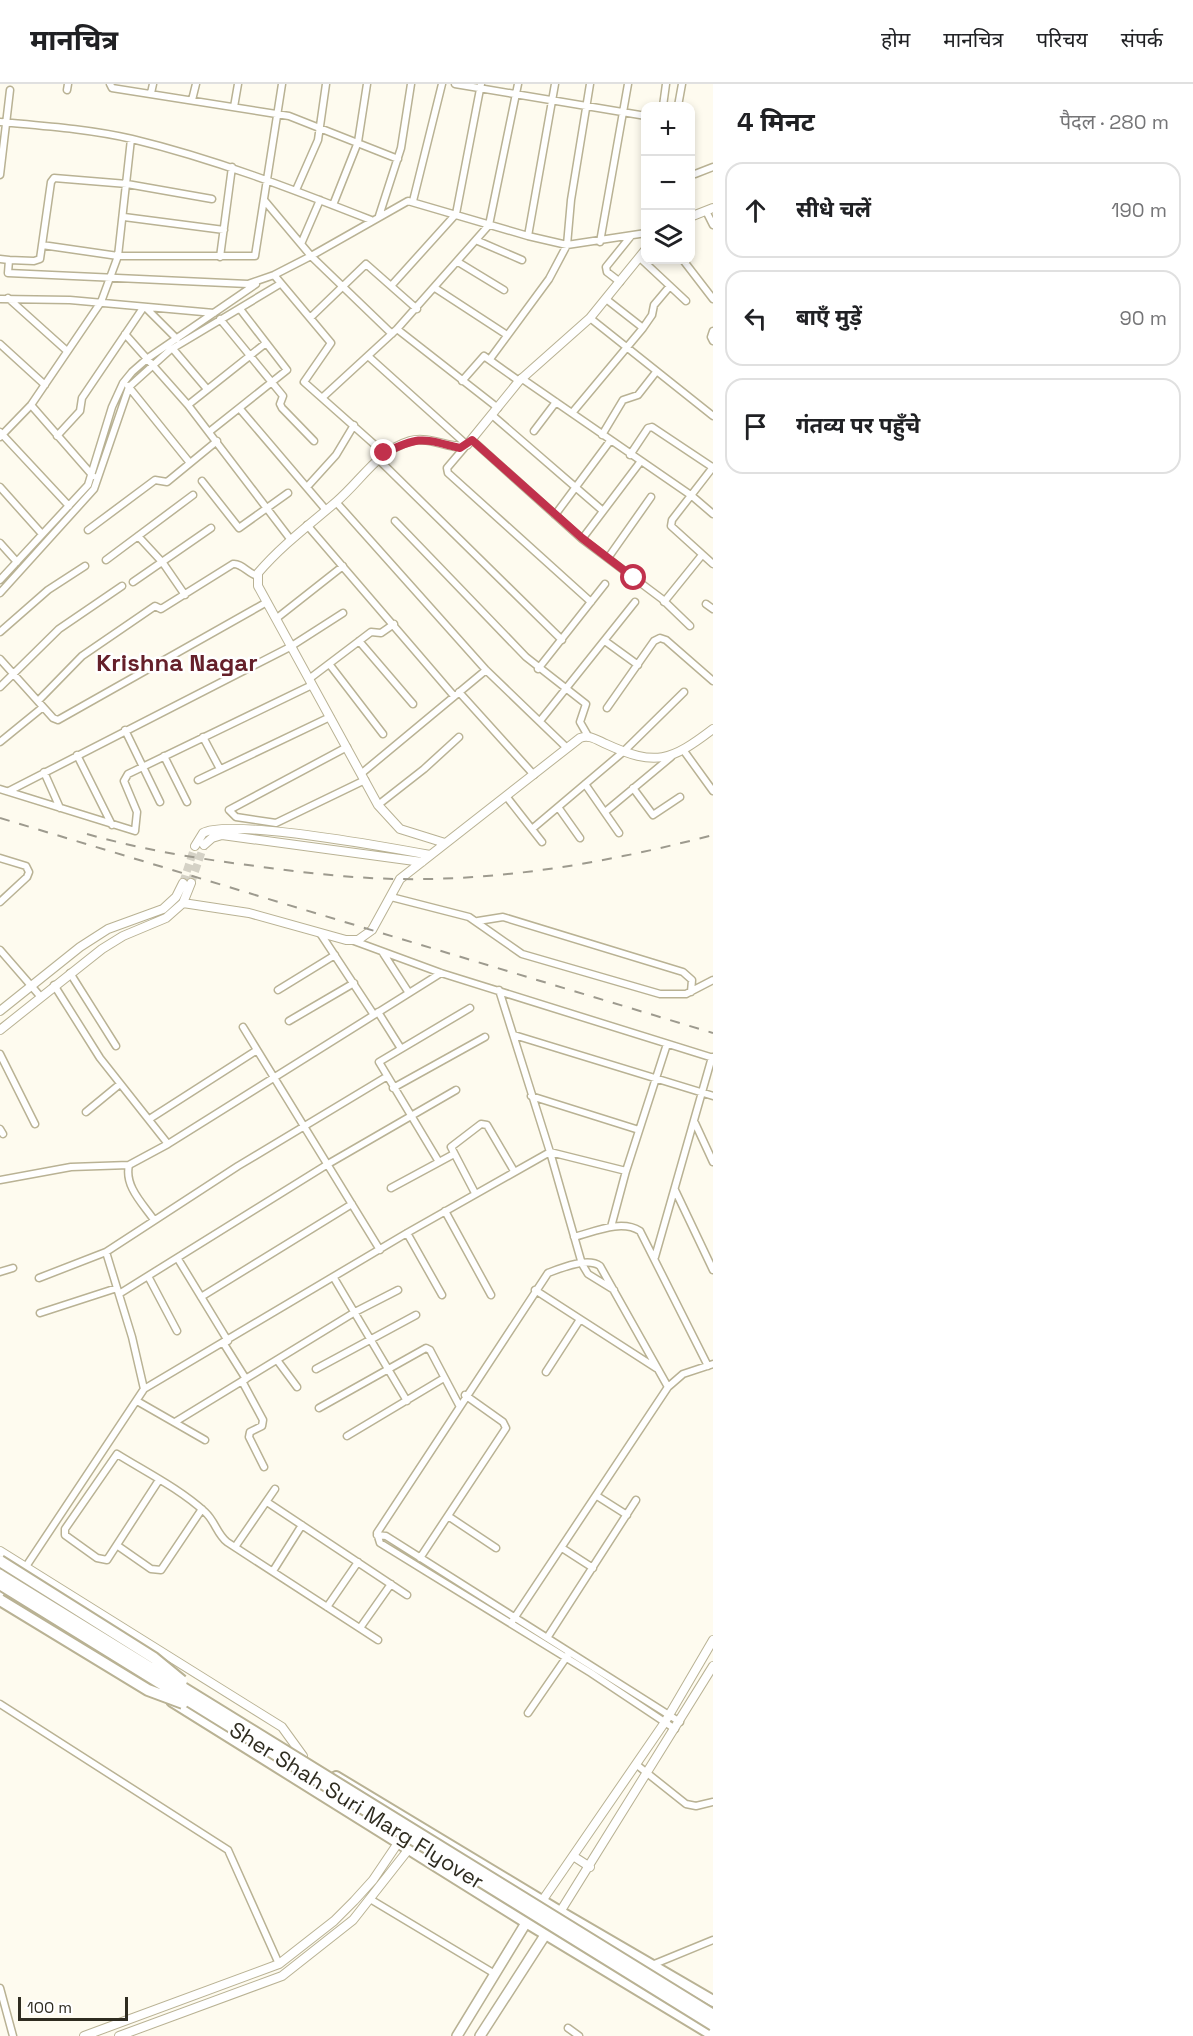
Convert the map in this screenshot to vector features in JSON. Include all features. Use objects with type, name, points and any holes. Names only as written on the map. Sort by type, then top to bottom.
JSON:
[{"type":"highway","points":[[0,1561],[154,1658],[209,1708]]},
{"type":"highway","points":[[0,1567],[303,1756],[560,1912],[713,2001]]},
{"type":"highway","name":"Sher Shah Suri Marg Flyover","points":[[0,1575],[713,2025]]},
{"type":"highway","name":"Sher Shah Suri Marg Flyover","points":[[0,1584],[209,1708],[713,2015]]},
{"type":"highway","points":[[2,1596],[148,1690],[209,1708]]},
{"type":"highway","points":[[2,1596],[526,1922],[713,2035]]},
{"type":"main road","points":[[457,2036],[526,1922],[542,1901]]},
{"type":"main road","points":[[480,2036],[560,1912]]},
{"type":"street","points":[[110,84],[112,88],[278,114],[320,127],[398,159]]},
{"type":"street","points":[[151,93],[153,84]]},
{"type":"street","points":[[192,100],[196,84]]},
{"type":"street","points":[[234,107],[238,84]]},
{"type":"street","points":[[42,245],[118,256],[255,256],[282,84]]},
{"type":"street","points":[[296,190],[318,140],[326,84]]},
{"type":"street","points":[[333,205],[358,142],[368,84]]},
{"type":"street","points":[[379,216],[398,159],[411,84]]},
{"type":"street","points":[[413,201],[442,84]]},
{"type":"street","points":[[455,84],[480,86],[641,115]]},
{"type":"street","points":[[323,397],[417,309],[478,241],[489,225],[518,84]]},
{"type":"street","points":[[528,236],[555,84]]},
{"type":"street","points":[[490,359],[549,279],[567,245],[571,200],[590,84]]},
{"type":"street","points":[[600,242],[628,84]]},
{"type":"street","points":[[664,102],[666,84]]},
{"type":"street","points":[[679,102],[682,84]]},
{"type":"street","points":[[391,286],[456,214],[480,86]]},
{"type":"street","points":[[0,175],[3,122],[10,90]]},
{"type":"street","points":[[3,122],[51,126],[131,139],[268,179],[371,220]]},
{"type":"street","points":[[69,506],[1,435],[31,405],[45,386],[100,302],[111,279],[118,256],[124,217],[131,139]]},
{"type":"street","points":[[695,174],[713,166]]},
{"type":"street","points":[[220,257],[232,167]]},
{"type":"street","points":[[0,259],[39,260],[53,178],[127,184],[212,199]]},
{"type":"street","points":[[264,200],[311,256],[341,286],[394,331],[498,408]]},
{"type":"street","points":[[301,244],[320,200]]},
{"type":"street","points":[[0,580],[83,492],[93,476],[112,407],[148,358],[260,281],[311,256],[404,202],[413,201],[489,225],[567,245],[600,242],[641,234]]},
{"type":"street","points":[[695,215],[709,209],[713,225]]},
{"type":"street","points":[[124,217],[224,230]]},
{"type":"street","points":[[620,282],[607,272],[606,267],[631,235]]},
{"type":"street","points":[[478,241],[522,260]]},
{"type":"street","points":[[591,602],[446,471],[520,379],[590,318],[640,258],[686,300]]},
{"type":"street","points":[[9,260],[8,273],[238,285],[260,281]]},
{"type":"street","points":[[458,262],[504,290]]},
{"type":"street","points":[[311,317],[366,264],[417,309]]},
{"type":"street","points":[[686,264],[712,296]]},
{"type":"street","points":[[274,275],[331,344],[304,380],[384,453]]},
{"type":"street","points":[[0,593],[94,489],[126,385],[173,349],[280,284]]},
{"type":"street","points":[[572,413],[627,349],[651,317],[654,305],[670,286]]},
{"type":"street","points":[[435,288],[507,335]]},
{"type":"street","points":[[4,298],[100,302],[214,313]]},
{"type":"street","points":[[4,298],[67,351]]},
{"type":"street","points":[[606,298],[643,328]]},
{"type":"street","points":[[57,436],[80,411],[82,398],[145,308]]},
{"type":"street","points":[[145,308],[177,339]]},
{"type":"street","points":[[209,432],[273,383],[287,369],[240,309]]},
{"type":"street","points":[[590,318],[713,416]]},
{"type":"street","points":[[220,319],[283,396],[280,404],[282,408],[314,441]]},
{"type":"street","points":[[713,331],[711,337],[713,341]]},
{"type":"street","points":[[125,334],[188,405],[291,540]]},
{"type":"street","points":[[188,405],[266,343]]},
{"type":"street","points":[[0,344],[45,386]]},
{"type":"street","points":[[173,349],[207,389]]},
{"type":"street","points":[[368,356],[468,444],[664,602],[690,626]]},
{"type":"street","points":[[462,381],[482,357],[490,359],[692,496],[713,514]]},
{"type":"street","points":[[602,435],[623,400],[638,395],[656,372]]},
{"type":"street","points":[[126,385],[190,463]]},
{"type":"street","points":[[534,432],[556,402]]},
{"type":"street","points":[[31,405],[93,476]]},
{"type":"street","points":[[240,409],[326,510]]},
{"type":"street","points":[[492,415],[603,511]]},
{"type":"street","points":[[307,487],[336,454],[354,425]]},
{"type":"street","points":[[630,455],[648,428],[652,427],[713,467],[672,520],[671,526],[713,564]]},
{"type":"street","points":[[445,843],[400,829],[378,805],[290,647],[277,618],[258,586],[257,576],[291,540],[336,502],[384,453],[408,441],[423,439],[468,444]]},
{"type":"street","points":[[88,530],[155,480],[167,483],[217,441]]},
{"type":"street","points":[[555,515],[610,441]]},
{"type":"street","points":[[378,459],[562,640]]},
{"type":"street","points":[[582,538],[641,462]]},
{"type":"street","points":[[202,481],[239,528],[288,494]]},
{"type":"street","points":[[0,487],[42,534]]},
{"type":"street","points":[[106,560],[193,495]]},
{"type":"street","points":[[608,558],[651,497]]},
{"type":"street","points":[[336,502],[486,670],[567,748]]},
{"type":"street","points":[[395,520],[538,669],[587,706],[580,722],[588,736],[623,752],[656,758],[671,757]]},
{"type":"street","points":[[307,525],[457,694],[534,775]]},
{"type":"street","points":[[133,582],[211,528]]},
{"type":"street","points":[[138,536],[163,563],[185,594]]},
{"type":"street","points":[[0,543],[17,562]]},
{"type":"street","points":[[664,602],[702,555]]},
{"type":"street","points":[[38,701],[81,656],[155,606],[161,609],[233,564],[240,564],[248,573],[257,576]]},
{"type":"street","points":[[0,632],[48,590],[86,566]]},
{"type":"street","points":[[277,618],[343,566]]},
{"type":"street","points":[[538,669],[605,584]]},
{"type":"street","points":[[0,687],[59,629],[122,585]]},
{"type":"street","points":[[0,659],[54,720],[58,720],[267,602]]},
{"type":"street","points":[[540,721],[635,602]]},
{"type":"street","points":[[706,604],[713,609]]},
{"type":"street","points":[[9,791],[290,647],[343,613]]},
{"type":"street","points":[[0,789],[136,831],[137,812],[124,778],[143,766],[311,682],[371,632],[381,633],[394,624]]},
{"type":"street","points":[[607,708],[654,640],[663,638],[713,681]]},
{"type":"street","points":[[359,641],[413,704]]},
{"type":"street","points":[[605,641],[638,665]]},
{"type":"street","points":[[330,665],[383,734]]},
{"type":"street","points":[[347,747],[229,810],[236,817],[276,823],[364,777],[486,670]]},
{"type":"street","points":[[532,829],[623,752],[684,692]]},
{"type":"street","points":[[0,742],[44,707]]},
{"type":"street","points":[[198,780],[330,717]]},
{"type":"street","points":[[605,812],[671,757],[684,751],[713,729]]},
{"type":"street","points":[[125,730],[160,802]]},
{"type":"street","points":[[378,805],[424,770],[459,736]]},
{"type":"street","points":[[352,941],[362,939],[372,930],[400,879],[580,738],[588,736]]},
{"type":"street","points":[[203,737],[220,769]]},
{"type":"street","points":[[684,751],[713,791]]},
{"type":"street","points":[[76,755],[112,825]]},
{"type":"street","points":[[164,756],[187,802]]},
{"type":"street","points":[[44,772],[60,808]]},
{"type":"street","points":[[585,784],[619,833]]},
{"type":"street","points":[[633,788],[653,815],[680,796]]},
{"type":"street","points":[[506,796],[542,842]]},
{"type":"street","points":[[558,807],[580,838]]},
{"type":"street","points":[[422,862],[222,835],[200,846],[203,833],[221,829],[299,835],[430,855]]},
{"type":"street","points":[[0,858],[26,866],[29,872],[27,878],[0,902]]},
{"type":"street","points":[[0,1011],[31,985],[108,929],[163,909],[187,883],[183,903],[166,918],[123,936],[70,973],[0,1030]]},
{"type":"street","points":[[391,897],[458,913],[478,921],[522,954],[660,994],[681,996],[713,980]]},
{"type":"street","points":[[183,903],[249,913],[352,941],[441,973],[712,1058],[655,1257]]},
{"type":"street","points":[[478,921],[496,918],[510,919],[683,972],[692,980],[691,993]]},
{"type":"street","points":[[320,933],[400,1047]]},
{"type":"street","points":[[0,950],[40,996]]},
{"type":"street","points":[[383,953],[409,993]]},
{"type":"street","points":[[278,990],[335,955]]},
{"type":"street","points":[[70,973],[116,1046]]},
{"type":"street","points":[[0,1180],[71,1167],[129,1165],[168,1144],[441,973]]},
{"type":"street","points":[[289,1021],[354,983]]},
{"type":"street","points":[[54,986],[120,1084],[151,1118],[168,1144]]},
{"type":"street","points":[[499,990],[550,1152],[582,1264],[588,1274],[615,1291]]},
{"type":"street","points":[[439,1162],[386,1077],[379,1060],[470,1008]]},
{"type":"street","points":[[243,1027],[380,1250]]},
{"type":"street","points":[[514,1035],[713,1096]]},
{"type":"street","points":[[393,1088],[485,1037]]},
{"type":"street","points":[[611,1227],[626,1171],[668,1044]]},
{"type":"street","points":[[151,1118],[257,1050]]},
{"type":"street","points":[[0,1054],[35,1124]]},
{"type":"street","points":[[39,1278],[106,1252],[305,1125],[386,1077]]},
{"type":"street","points":[[86,1112],[120,1084]]},
{"type":"street","points":[[40,1313],[118,1291],[149,1278],[328,1164],[456,1090]]},
{"type":"street","points":[[531,1096],[639,1130]]},
{"type":"street","points":[[694,1123],[713,1162]]},
{"type":"street","points":[[475,1193],[451,1144],[485,1124],[514,1171]]},
{"type":"street","points":[[2,1596],[25,1567],[107,1448],[144,1389],[445,1210],[550,1152],[626,1171]]},
{"type":"street","points":[[391,1188],[454,1154]]},
{"type":"street","points":[[129,1165],[130,1185],[154,1220]]},
{"type":"street","points":[[675,1189],[713,1270]]},
{"type":"street","points":[[201,1297],[352,1204]]},
{"type":"street","points":[[445,1210],[490,1295]]},
{"type":"street","points":[[512,1621],[668,1387],[683,1374],[711,1365],[643,1235],[636,1228],[611,1227],[574,1237]]},
{"type":"street","points":[[406,1233],[442,1295]]},
{"type":"street","points":[[106,1252],[144,1389]]},
{"type":"street","points":[[178,1259],[226,1342],[263,1420],[262,1426],[250,1432],[249,1437],[264,1467]]},
{"type":"street","points":[[668,1387],[598,1264],[582,1264],[548,1273],[377,1529],[377,1535],[380,1543],[568,1655],[677,1726]]},
{"type":"street","points":[[0,1272],[13,1268]]},
{"type":"street","points":[[149,1278],[177,1331]]},
{"type":"street","points":[[334,1278],[406,1401]]},
{"type":"street","points":[[175,1422],[355,1312],[398,1290]]},
{"type":"street","points":[[535,1290],[579,1321],[656,1368]]},
{"type":"street","points":[[316,1369],[416,1315]]},
{"type":"street","points":[[546,1372],[579,1321]]},
{"type":"street","points":[[319,1408],[426,1348],[430,1350],[459,1405]]},
{"type":"street","points":[[277,1360],[297,1387]]},
{"type":"street","points":[[347,1436],[444,1378]]},
{"type":"street","points":[[420,1558],[506,1428],[503,1422],[465,1395]]},
{"type":"street","points":[[137,1401],[205,1440]]},
{"type":"street","points":[[107,1448],[202,1509],[216,1522],[223,1538],[378,1640]]},
{"type":"street","points":[[117,1454],[64,1533],[102,1561],[107,1560],[118,1546],[159,1480]]},
{"type":"street","points":[[236,1547],[275,1489]]},
{"type":"street","points":[[597,1496],[627,1515]]},
{"type":"street","points":[[547,1638],[636,1500]]},
{"type":"street","points":[[267,1502],[407,1595]]},
{"type":"street","points":[[118,1546],[152,1569],[161,1570],[202,1509]]},
{"type":"street","points":[[448,1516],[496,1548]]},
{"type":"street","points":[[273,1572],[302,1525]]},
{"type":"street","points":[[377,1535],[387,1536],[475,1598]]},
{"type":"street","points":[[562,1548],[592,1568]]},
{"type":"street","points":[[0,1551],[282,1727],[303,1756]]},
{"type":"street","points":[[327,1607],[358,1562]]},
{"type":"street","points":[[360,1628],[391,1584]]},
{"type":"street","points":[[512,1621],[547,1638],[568,1655]]},
{"type":"street","points":[[542,1901],[637,1765],[713,1640]]},
{"type":"street","points":[[528,1713],[568,1655]]},
{"type":"street","points":[[560,1912],[590,1867],[713,1665]]},
{"type":"street","points":[[0,1704],[228,1850],[279,1964]]},
{"type":"street","points":[[637,1765],[686,1803],[696,1806],[713,1802]]},
{"type":"street","points":[[84,2036],[279,1964],[334,1921],[354,1901],[399,1843],[411,1821]]},
{"type":"street","points":[[119,2036],[282,1976],[353,1920],[409,1849],[422,1828]]},
{"type":"street","points":[[573,1856],[590,1867]]},
{"type":"street","points":[[370,1899],[495,1974]]},
{"type":"street","points":[[651,1965],[713,1940]]},
{"type":"street","points":[[0,1988],[13,2036]]},
{"type":"street","points":[[568,2028],[579,2036]]},
{"type":"tunnel","points":[[191,883],[204,845]]},
{"type":"tunnel","points":[[183,883],[195,846]]},
{"type":"railway","points":[[0,818],[713,1033]]},
{"type":"railway","points":[[87,834],[147,849],[227,862],[323,874],[397,879],[477,877],[557,868],[635,854],[713,835]]},
{"type":"district","name":"Krishna Nagar","points":[[177,663]]},
{"type":"route","points":[[384,453],[408,441],[429,439],[464,448],[472,440],[522,487],[634,578]]}]
